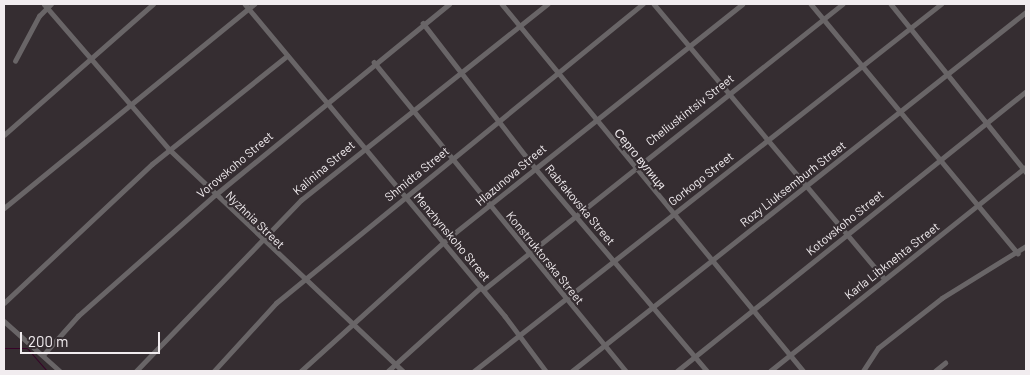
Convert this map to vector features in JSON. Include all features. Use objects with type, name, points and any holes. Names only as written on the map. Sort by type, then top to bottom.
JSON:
[{"type":"street","points":[[4,135],[152,4]]},
{"type":"street","points":[[4,208],[128,102],[247,6],[254,4]]},
{"type":"street","name":"Vorovskoho Street","points":[[44,354],[78,316],[215,195],[374,62],[449,4]]},
{"type":"street","name":"Серго вулиця","points":[[502,4],[672,214],[803,371]]},
{"type":"street","name":"Kalinina Street","points":[[136,371],[261,238],[365,146],[412,112],[546,4]]},
{"type":"street","name":"Shmidta Street","points":[[214,371],[276,303],[305,278],[642,4]]},
{"type":"street","points":[[654,4],[766,140],[884,278]]},
{"type":"street","name":"Hlazunova Street","points":[[301,371],[350,323],[443,243],[536,168],[594,118],[742,4]]},
{"type":"street","points":[[811,4],[1018,253]]},
{"type":"street","name":"Cheliuskintsiv Street","points":[[388,371],[482,289],[842,4]]},
{"type":"street","points":[[891,4],[1025,169]]},
{"type":"street","name":"Gorkogo Street","points":[[474,371],[941,4]]},
{"type":"street","points":[[15,61],[47,5]]},
{"type":"street","name":"Nyzhnia Street","points":[[47,5],[169,149],[215,195],[403,371]]},
{"type":"street","name":"Menzhynskoho Street","points":[[247,6],[287,56],[365,146],[404,197],[519,334],[546,371]]},
{"type":"street","name":"Rozy Liuksemburh Street","points":[[572,371],[1026,12]]},
{"type":"street","name":"Rabfakovska Street","points":[[423,23],[498,121],[575,216],[707,371]]},
{"type":"street","points":[[4,303],[169,149],[287,56]]},
{"type":"street","name":"Konstruktorska Street","points":[[374,62],[450,160],[626,371]]},
{"type":"street","name":"Kotovskoho Street","points":[[677,371],[1026,91]]},
{"type":"street","name":"Karla Libknehta Street","points":[[770,371],[884,278],[1025,169]]},
{"type":"street","points":[[863,371],[878,348],[942,298],[1018,253],[1026,246]]},
{"type":"street","points":[[4,321],[44,354],[60,371]]},
{"type":"street","points":[[935,371],[945,363]]},
{"type":"waterway","points":[[4,348],[27,348],[47,371]]}]
